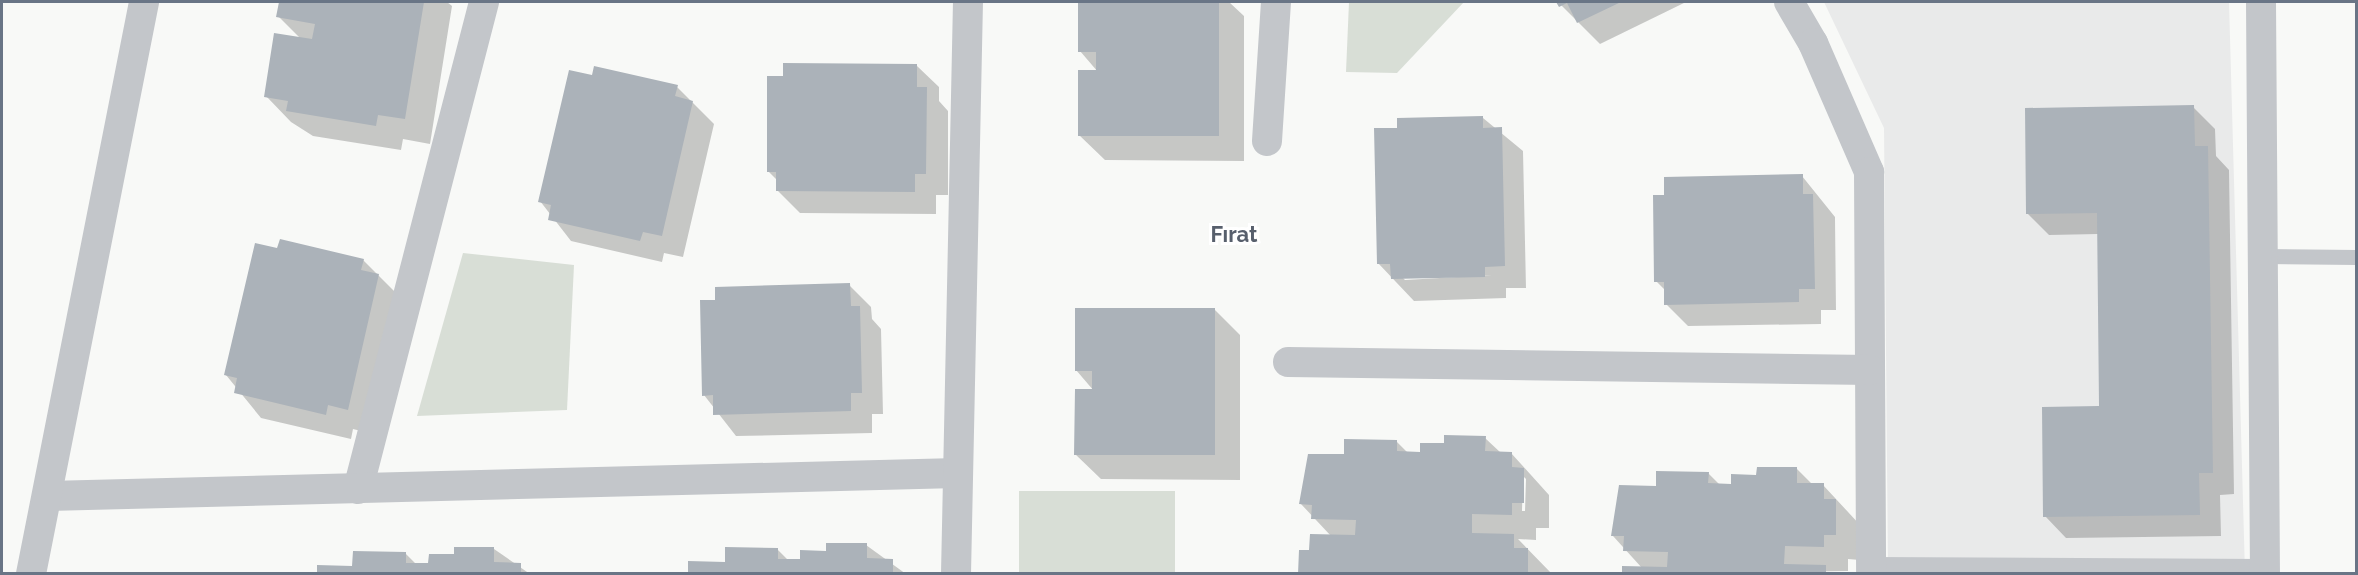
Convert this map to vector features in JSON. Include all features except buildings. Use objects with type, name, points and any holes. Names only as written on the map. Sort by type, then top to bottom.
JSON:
[{"type":"street","points":[[31,573],[144,2]]},
{"type":"street","points":[[358,489],[484,2]]},
{"type":"street","points":[[956,573],[968,2]]},
{"type":"street","points":[[1267,141],[1276,2]]},
{"type":"street","points":[[1789,2],[1869,172],[1871,571],[2265,572],[2261,2]]},
{"type":"street","points":[[1288,362],[1870,370]]},
{"type":"street","points":[[48,496],[958,473]]},
{"type":"lane","points":[[2263,256],[2356,257]]},
{"type":"shaded area","points":[[1349,2],[1464,2],[1397,73],[1346,72]]},
{"type":"shaded area","points":[[1824,2],[2229,2],[2245,573],[1888,573],[1884,128]]},
{"type":"shaded area","points":[[463,253],[574,265],[567,410],[417,416]]},
{"type":"shaded area","points":[[1019,491],[1175,491],[1175,573],[1019,573]]},
{"type":"district","name":"Fırat","points":[[1234,235]]}]
